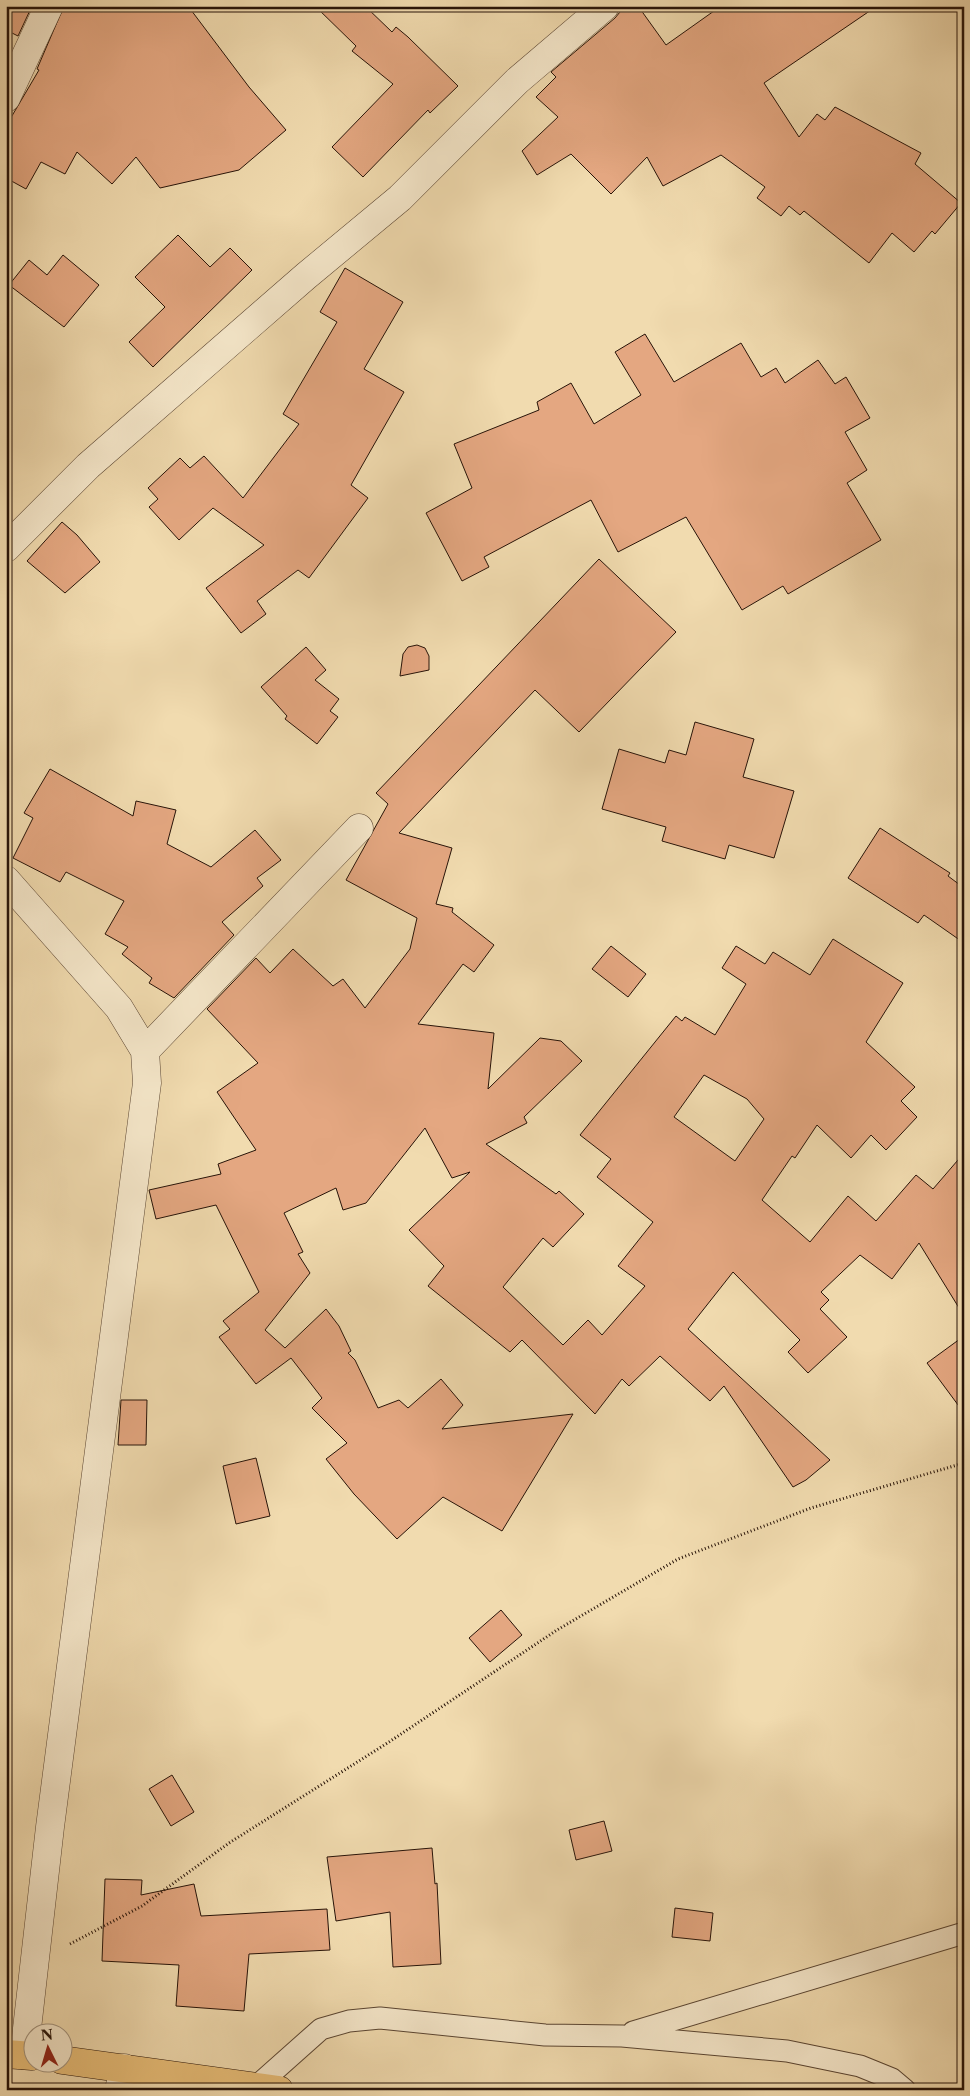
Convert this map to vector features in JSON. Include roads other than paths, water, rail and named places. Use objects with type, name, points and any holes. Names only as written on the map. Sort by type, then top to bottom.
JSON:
[{"type":"highway","points":[[72,2063],[121,2079],[268,2088]]},
{"type":"street","points":[[6,98],[49,6]]},
{"type":"street","points":[[6,548],[88,466],[306,276],[400,198],[517,81],[605,6]]},
{"type":"street","points":[[145,1050],[359,828]]},
{"type":"street","points":[[6,880],[119,1008],[145,1050],[147,1084],[50,1827],[35,1960],[21,2055]]},
{"type":"lane","points":[[622,2036],[964,1934]]},
{"type":"lane","points":[[268,2088],[321,2030],[349,2021],[380,2018],[545,2036],[622,2036],[788,2051],[860,2066],[892,2079],[905,2090]]}]
